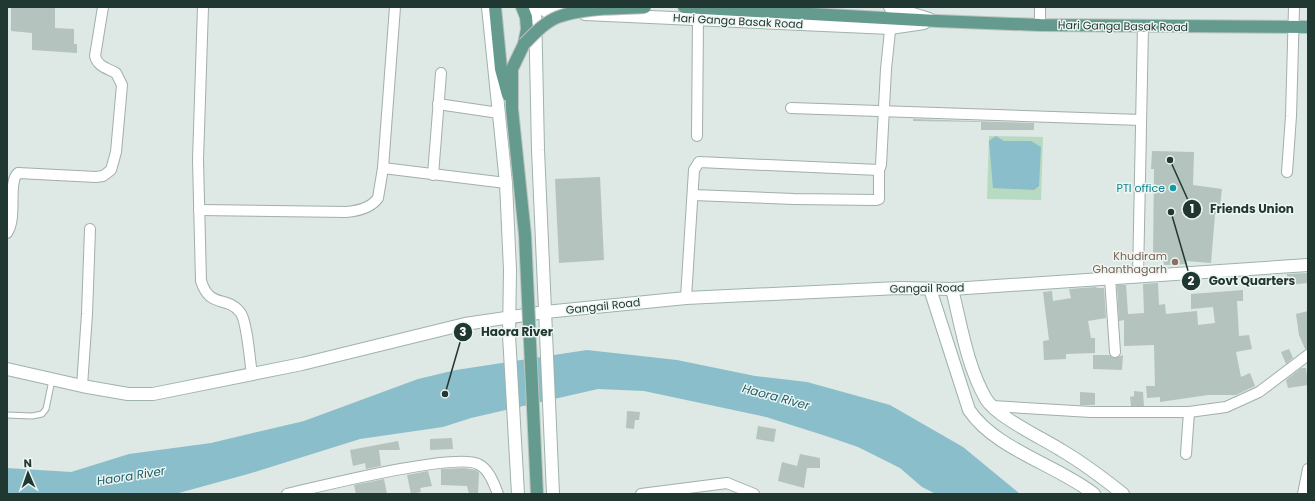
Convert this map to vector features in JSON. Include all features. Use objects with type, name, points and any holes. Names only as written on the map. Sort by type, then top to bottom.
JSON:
[{"type":"main road","points":[[495,7],[501,69],[512,110]]},
{"type":"main road","points":[[522,7],[526,17],[527,29],[524,44],[512,69],[512,110],[525,235],[537,494]]},
{"type":"main road","points":[[524,44],[539,29],[558,17],[585,12],[645,7]]},
{"type":"main road","name":"Hari Ganga Basak Road","points":[[684,7],[892,13],[938,22],[1040,25],[1308,27]]},
{"type":"street","points":[[7,233],[12,220],[13,181],[18,173],[96,177],[103,176],[112,170],[116,152],[122,85],[116,73],[104,68],[97,62],[95,56],[103,7]]},
{"type":"street","points":[[203,7],[199,106],[201,281],[206,294],[210,298],[235,307],[242,315],[252,375]]},
{"type":"street","points":[[199,210],[328,212],[358,210],[372,204],[378,198],[384,168],[395,7]]},
{"type":"street","points":[[488,7],[506,183],[509,335],[518,494]]},
{"type":"street","points":[[535,7],[538,150],[553,494]]},
{"type":"street","name":"Hari Ganga Basak Road","points":[[540,7],[549,13],[698,18],[892,13]]},
{"type":"street","points":[[1040,7],[1040,25]]},
{"type":"street","points":[[1286,172],[1294,7]]},
{"type":"street","points":[[693,195],[794,199],[879,199],[879,170],[881,165],[883,111],[892,13]]},
{"type":"street","points":[[697,136],[698,18]]},
{"type":"street","points":[[1138,277],[1143,26]]},
{"type":"street","points":[[433,175],[440,73]]},
{"type":"street","points":[[438,104],[500,113]]},
{"type":"street","points":[[791,108],[1142,120]]},
{"type":"street","points":[[686,298],[694,170],[699,162],[704,161],[879,170]]},
{"type":"street","points":[[384,168],[506,183]]},
{"type":"street","points":[[82,386],[87,314],[90,229]]},
{"type":"street","name":"Gangail Road","points":[[7,369],[52,380],[128,394],[153,394],[252,375],[465,324],[545,312],[686,298],[899,288],[952,289],[1308,265]]},
{"type":"street","points":[[1110,278],[1115,352]]},
{"type":"street","points":[[930,289],[969,410],[976,420],[1008,443],[1094,494]]},
{"type":"street","points":[[952,289],[972,364],[987,399],[992,406],[1017,424],[1099,474],[1123,494]]},
{"type":"street","points":[[992,406],[1091,412],[1189,412],[1226,407],[1243,400],[1275,381],[1308,358]]},
{"type":"street","points":[[1186,454],[1189,412]]},
{"type":"street","points":[[287,494],[364,476],[454,462],[470,461],[479,464],[486,470],[498,494]]},
{"type":"street","points":[[1303,494],[1308,469]]},
{"type":"street","points":[[641,494],[727,483],[754,494]]},
{"type":"lane","points":[[7,414],[32,416],[42,414],[46,409],[52,380]]},
{"type":"green space","points":[[989,136],[1043,137],[1041,200],[987,199]]},
{"type":"water","points":[[996,136],[1004,141],[1031,141],[1041,147],[1039,186],[1034,190],[993,188],[989,141]]},
{"type":"water","points":[[587,350],[677,360],[755,376],[807,382],[890,405],[963,447],[1020,494],[936,494],[922,487],[900,468],[858,447],[766,417],[644,391],[598,389],[471,418],[443,427],[360,439],[248,474],[175,494],[7,494],[7,468],[71,472],[129,454],[211,443],[304,421],[418,379],[456,370]]},
{"type":"building","points":[[11,7],[55,7],[55,28],[74,29],[74,44],[77,44],[77,53],[32,50],[32,33],[11,31]]},
{"type":"building","points":[[913,119],[1034,123],[1034,130],[981,130],[981,122],[913,121]]},
{"type":"building","points":[[1152,151],[1194,152],[1193,185],[1222,189],[1219,214],[1215,214],[1211,263],[1187,261],[1187,264],[1164,265],[1163,256],[1153,256],[1154,169],[1151,169]]},
{"type":"building","points":[[600,177],[604,260],[559,263],[555,179]]},
{"type":"building","points":[[1308,273],[1308,283],[1288,285],[1287,274]]},
{"type":"building","points":[[1158,283],[1159,305],[1165,304],[1166,314],[1197,311],[1198,325],[1215,323],[1213,307],[1191,309],[1191,294],[1243,290],[1243,301],[1237,301],[1239,336],[1249,335],[1252,349],[1236,352],[1241,377],[1250,373],[1255,386],[1236,395],[1208,395],[1160,402],[1160,397],[1147,398],[1146,386],[1155,386],[1154,345],[1124,346],[1124,320],[1119,321],[1117,285],[1126,285],[1128,314],[1144,313],[1143,284]]},
{"type":"building","points":[[1096,287],[1104,288],[1106,318],[1088,321],[1091,338],[1095,338],[1095,353],[1066,354],[1066,359],[1044,360],[1043,341],[1049,340],[1043,292],[1052,291],[1053,301],[1071,298],[1069,289]]},
{"type":"building","points":[[1308,311],[1308,349],[1305,349],[1299,335],[1296,314]]},
{"type":"building","points":[[1289,349],[1293,358],[1286,364],[1281,352]]},
{"type":"building","points":[[1093,355],[1109,355],[1115,358],[1123,355],[1122,370],[1093,369]]},
{"type":"building","points":[[1301,368],[1306,368],[1308,385],[1288,388],[1286,380]]},
{"type":"building","points":[[1134,391],[1143,392],[1144,406],[1131,406],[1130,397],[1134,396]]},
{"type":"building","points":[[1080,392],[1095,393],[1095,405],[1080,405]]},
{"type":"building","points":[[627,411],[640,412],[639,420],[635,420],[634,429],[626,428]]},
{"type":"building","points":[[758,426],[776,429],[774,442],[756,439]]},
{"type":"building","points":[[452,438],[453,449],[430,450],[430,439]]},
{"type":"building","points":[[398,441],[400,450],[379,450],[381,466],[366,469],[365,463],[353,466],[350,450]]},
{"type":"building","points":[[800,454],[820,458],[820,468],[807,468],[804,488],[778,481],[782,462],[797,466]]},
{"type":"building","points":[[464,468],[476,470],[479,473],[478,494],[469,494],[467,486],[441,485],[441,469]]},
{"type":"building","points":[[428,471],[432,486],[420,488],[421,492],[411,494],[407,475]]},
{"type":"building","points":[[384,479],[387,494],[356,494],[354,485]]},
{"type":"place","name":"Friends Union","points":[[1170,160]]},
{"type":"place","name":"PTI office","points":[[1173,188]]},
{"type":"place","name":"Govt Quarters","points":[[1171,212]]},
{"type":"place","name":"Khudiram Ghanthagarh","points":[[1175,262]]},
{"type":"place","name":"Haora River","points":[[445,394]]}]
